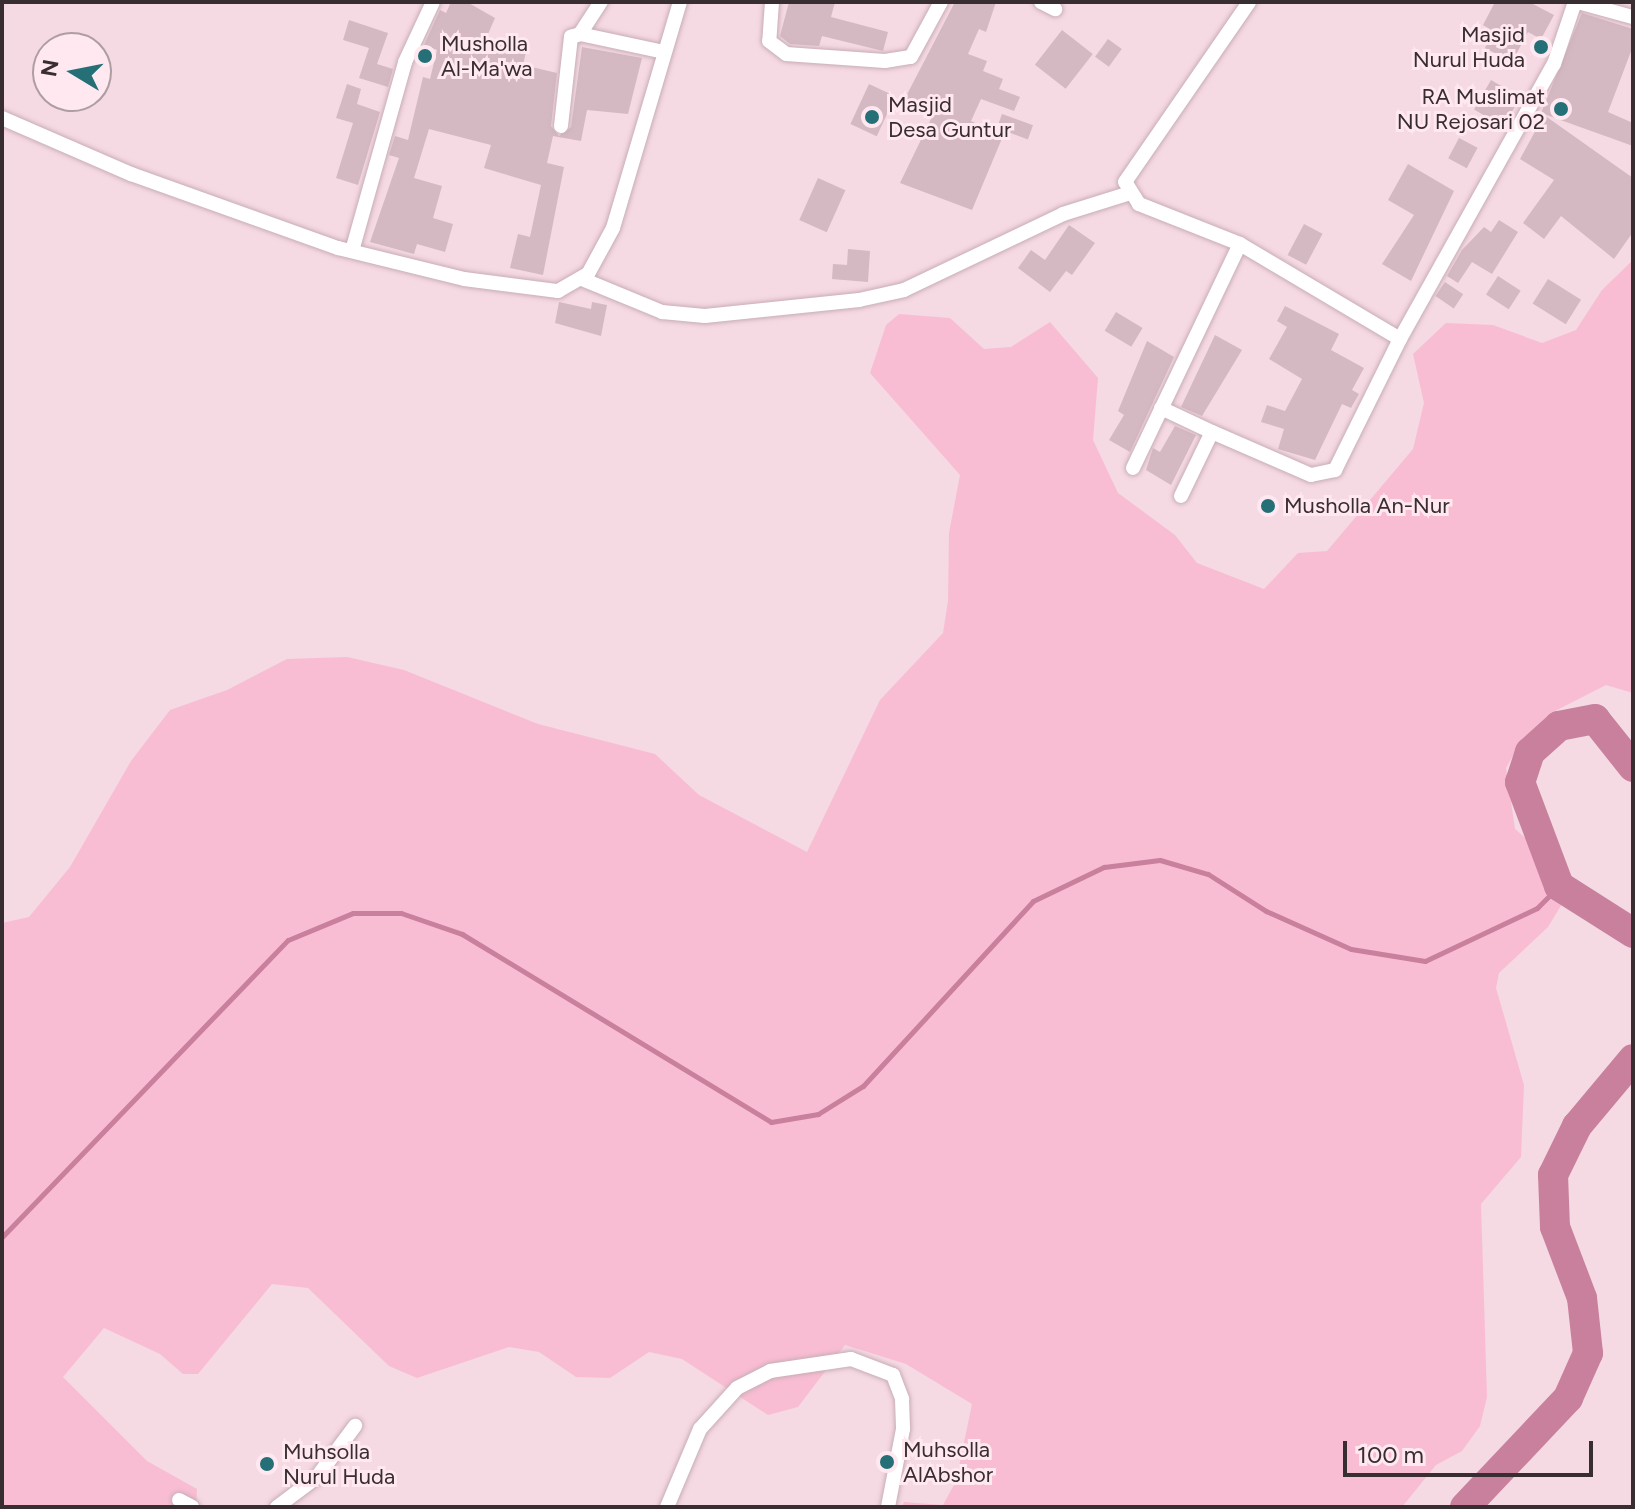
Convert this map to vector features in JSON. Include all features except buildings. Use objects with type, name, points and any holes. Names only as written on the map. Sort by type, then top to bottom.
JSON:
[{"type":"street","points":[[352,251],[405,62],[433,2]]},
{"type":"street","points":[[561,126],[568,48],[601,2]]},
{"type":"street","points":[[2,118],[131,174],[352,251],[530,292],[558,291],[582,279],[613,228],[680,2]]},
{"type":"street","points":[[772,2],[769,41],[786,54],[885,61],[911,57],[941,2]]},
{"type":"street","points":[[1127,194],[1127,173],[1249,2]]},
{"type":"street","points":[[1161,408],[1311,475],[1335,470],[1400,339],[1554,64],[1576,2],[1633,17]]},
{"type":"street","points":[[580,34],[664,52]]},
{"type":"street","points":[[582,279],[662,312],[705,316],[859,300],[904,290],[1063,214],[1127,194],[1240,244],[1400,339]]},
{"type":"street","points":[[1133,468],[1240,244]]},
{"type":"street","points":[[1181,496],[1212,432]]},
{"type":"street","points":[[667,1507],[700,1429],[737,1388],[770,1371],[851,1359],[893,1375],[902,1399],[903,1429],[888,1507]]},
{"type":"street","points":[[277,1507],[317,1477],[355,1426]]},
{"type":"shaded area","points":[[1633,260],[1633,693],[1606,685],[1555,711],[1520,743],[1506,768],[1515,829],[1576,881],[1548,927],[1499,973],[1496,988],[1524,1085],[1521,1157],[1481,1204],[1487,1397],[1480,1426],[1462,1451],[1436,1465],[1402,1507],[902,1507],[904,1502],[943,1505],[956,1481],[972,1404],[906,1364],[845,1345],[798,1407],[768,1415],[682,1359],[649,1352],[610,1378],[576,1377],[539,1352],[509,1347],[417,1378],[389,1366],[308,1288],[272,1284],[198,1374],[183,1374],[160,1354],[104,1328],[63,1377],[147,1461],[197,1489],[196,1507],[2,1507],[2,923],[29,917],[70,867],[131,761],[170,710],[227,690],[287,659],[347,657],[404,670],[538,724],[655,754],[699,795],[807,852],[880,700],[943,633],[948,601],[949,533],[960,475],[870,373],[886,325],[899,314],[950,318],[984,349],[1011,347],[1050,322],[1098,378],[1093,440],[1118,493],[1175,535],[1197,563],[1264,589],[1298,553],[1327,551],[1413,449],[1424,403],[1413,354],[1446,323],[1493,325],[1542,343],[1576,330],[1602,290]]},
{"type":"waterway","points":[[1633,767],[1595,719],[1559,726],[1530,752],[1520,782],[1559,886],[1633,933]]},
{"type":"waterway","points":[[2,1237],[288,940],[353,913],[401,913],[462,934],[771,1122],[818,1114],[863,1086],[1033,901],[1104,867],[1160,860],[1208,874],[1266,911],[1351,949],[1425,961],[1537,908],[1559,886]]},
{"type":"waterway","points":[[1465,1507],[1568,1398],[1588,1353],[1582,1298],[1555,1227],[1553,1175],[1577,1126],[1633,1059]]},
{"type":"place","name":"Masjid Nurul Huda","points":[[1541,47]]},
{"type":"place","name":"Musholla Al-Ma'wa","points":[[425,56]]},
{"type":"place","name":"RA Muslimat NU Rejosari 02","points":[[1561,109]]},
{"type":"place","name":"Masjid Desa Guntur","points":[[872,117]]},
{"type":"place","name":"Musholla An-Nur","points":[[1268,506]]},
{"type":"place","name":"Muhsolla AlAbshor","points":[[887,1462]]},
{"type":"place","name":"Muhsolla Nurul Huda","points":[[267,1464]]}]
